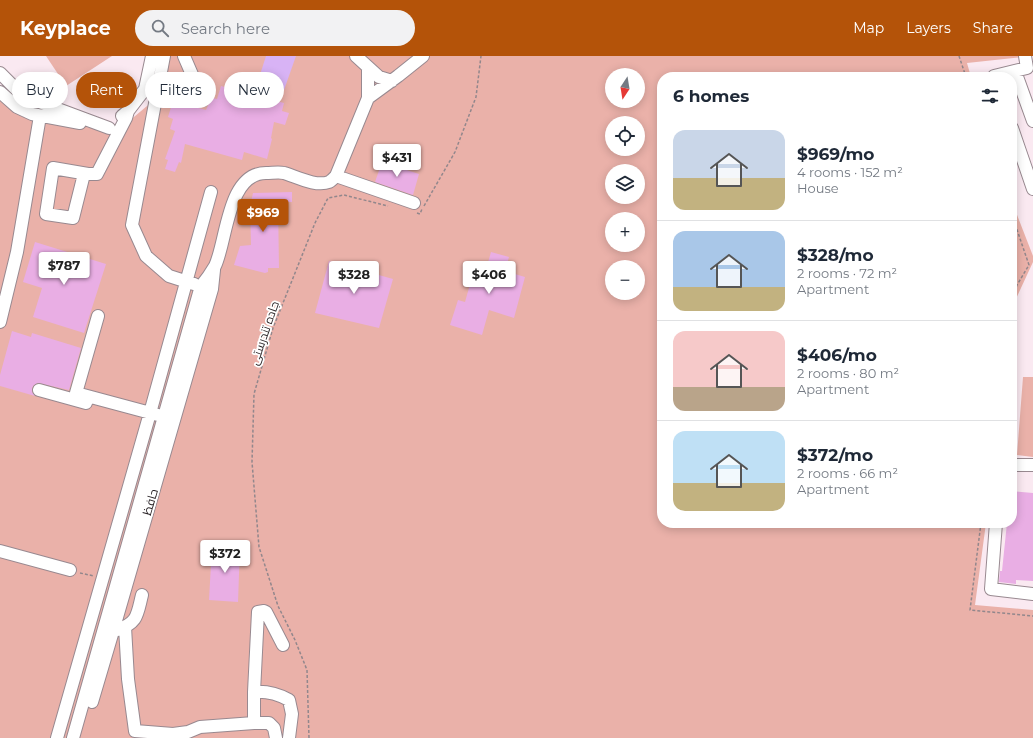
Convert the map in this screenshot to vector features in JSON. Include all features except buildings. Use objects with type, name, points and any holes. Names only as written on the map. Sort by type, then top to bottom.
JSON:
[{"type":"street","points":[[109,128],[128,111],[145,89],[152,56]]},
{"type":"street","points":[[164,56],[132,225],[146,256],[169,276],[201,286]]},
{"type":"street","points":[[184,56],[191,72]]},
{"type":"street","points":[[356,56],[379,77],[392,81]]},
{"type":"street","points":[[368,98],[423,56]]},
{"type":"street","points":[[215,266],[226,224],[235,198],[240,188],[250,178],[261,173],[282,173],[320,183],[329,182],[336,176],[368,98],[368,67]]},
{"type":"street","points":[[1009,72],[1027,67],[1033,121]]},
{"type":"street","points":[[0,73],[12,86]]},
{"type":"street","points":[[0,92],[17,107],[40,116],[109,128]]},
{"type":"street","points":[[55,108],[109,128]]},
{"type":"street","points":[[84,174],[73,218],[46,214],[53,168],[84,174],[97,174],[126,118],[128,111]]},
{"type":"street","points":[[0,322],[17,252],[40,116]]},
{"type":"street","points":[[1017,143],[1033,189]]},
{"type":"street","points":[[336,176],[413,207]]},
{"type":"street","points":[[57,738],[211,192]]},
{"type":"street","name":"حافظ","points":[[81,738],[113,631],[201,286],[215,266]]},
{"type":"street","name":"حافظ","points":[[167,420],[212,289],[215,266]]},
{"type":"street","points":[[98,316],[76,393],[149,416]]},
{"type":"street","points":[[39,390],[167,420]]},
{"type":"street","points":[[1017,465],[1033,465]]},
{"type":"street","points":[[996,528],[991,589],[1033,594]]},
{"type":"street","points":[[0,551],[70,570]]},
{"type":"street","points":[[113,631],[131,624],[136,619],[142,595]]},
{"type":"street","points":[[254,724],[258,612],[266,612],[283,645]]},
{"type":"street","points":[[113,631],[128,679],[135,735],[173,734],[188,732],[200,727],[269,723],[274,728],[276,738]]},
{"type":"street","points":[[113,631],[128,679]]},
{"type":"street","name":"حافظ","points":[[73,738],[113,631]]},
{"type":"street","points":[[254,692],[262,691],[280,695],[289,700],[292,714],[289,738]]},
{"type":"path","points":[[413,207],[420,214],[455,152],[476,97],[481,56]]},
{"type":"path","points":[[959,56],[964,72]]},
{"type":"path","name":"جاده تندرستی","points":[[309,738],[307,670],[295,640],[278,606],[259,547],[252,462],[254,394],[273,328],[315,223],[328,198],[344,194],[390,206]]},
{"type":"path","points":[[1017,230],[1029,266],[1017,285]]},
{"type":"shaded area","points":[[46,56],[112,56],[87,72],[76,72],[76,79],[68,85],[68,72],[57,72]]},
{"type":"shaded area","points":[[160,56],[1033,56],[967,63],[970,72],[657,72],[657,528],[985,528],[975,605],[1033,610],[1033,738],[0,738],[0,99],[11,110],[45,120],[116,132],[145,108],[216,108],[216,72],[158,72]]},
{"type":"shaded area","points":[[266,56],[296,56],[284,90],[284,72],[261,72]]},
{"type":"shaded area","points":[[1017,215],[1033,256],[1033,262],[1017,297]]},
{"type":"shaded area","points":[[1023,377],[1033,377],[1033,457],[1017,455]]}]
